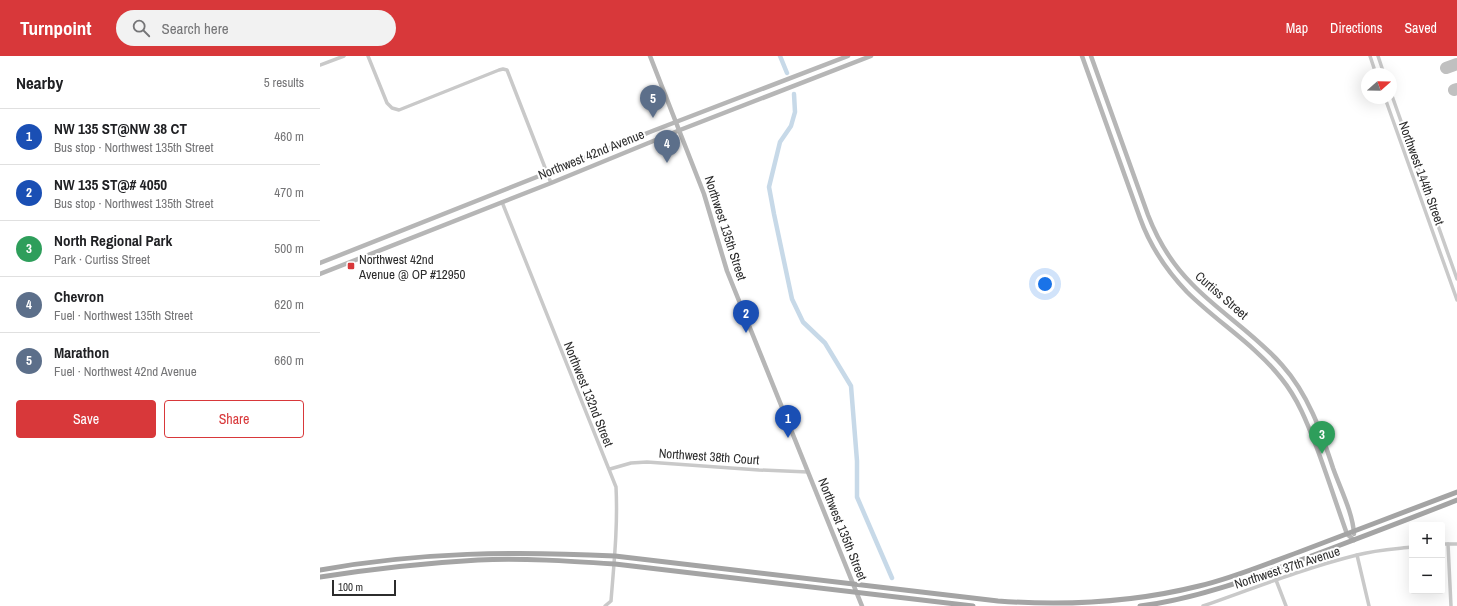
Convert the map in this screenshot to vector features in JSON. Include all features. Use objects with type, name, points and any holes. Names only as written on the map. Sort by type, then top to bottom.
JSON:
[{"type":"main road","points":[[320,570],[389,560],[464,553],[533,552],[615,556],[853,584],[997,604],[1062,605],[1113,602],[1200,586],[1246,572],[1457,492]]},
{"type":"main road","points":[[1140,606],[1176,600],[1223,588],[1457,500]]},
{"type":"main road","points":[[320,578],[412,565],[478,560],[544,560],[615,564],[973,606]]},
{"type":"street","points":[[320,65],[344,56]]},
{"type":"street","points":[[368,56],[387,103],[392,108],[399,110],[499,70],[507,70],[551,182]]},
{"type":"street","name":"Northwest 135th Street","points":[[650,56],[704,194],[727,271],[862,606]]},
{"type":"street","name":"Northwest 42nd Avenue","points":[[320,263],[848,56]]},
{"type":"street","name":"Northwest 42nd Avenue","points":[[320,274],[680,130],[871,56]]},
{"type":"street","name":"Curtiss Street","points":[[1082,56],[1143,229],[1162,262],[1176,279],[1194,298],[1261,356],[1282,378],[1297,400],[1305,417],[1347,534]]},
{"type":"street","name":"Curtiss Street","points":[[1091,56],[1152,225],[1167,254],[1182,274],[1198,290],[1273,355],[1298,385],[1310,407],[1328,453],[1352,522],[1354,540]]},
{"type":"street","points":[[1370,56],[1374,68]]},
{"type":"street","points":[[1378,56],[1382,68]]},
{"type":"street","points":[[797,76],[800,83]]},
{"type":"street","name":"Northwest 144th Street","points":[[1387,104],[1457,300]]},
{"type":"street","name":"Northwest 144th Street","points":[[1395,104],[1457,279]]},
{"type":"street","points":[[498,192],[502,202]]},
{"type":"street","name":"Northwest 132nd Street","points":[[502,202],[616,487],[615,564],[611,601],[606,606]]},
{"type":"street","points":[[335,257],[340,266]]},
{"type":"street","points":[[1176,279],[1182,274]]},
{"type":"street","points":[[1297,400],[1302,401],[1310,407]]},
{"type":"street","name":"Northwest 38th Court","points":[[610,469],[631,463],[647,462],[808,472]]},
{"type":"street","points":[[1347,534],[1354,540]]},
{"type":"street","points":[[1451,606],[1448,544],[1457,544]]},
{"type":"street","name":"Northwest 37th Avenue","points":[[1203,606],[1276,580],[1358,555],[1409,547]]},
{"type":"street","points":[[1358,555],[1369,606]]},
{"type":"street","points":[[1276,580],[1286,606]]},
{"type":"street","points":[[1141,598],[1144,606]]},
{"type":"waterway","points":[[780,56],[787,73]]},
{"type":"waterway","points":[[794,94],[795,112],[791,126],[780,142],[769,187],[774,214],[792,299],[803,322],[825,343],[851,386],[857,461],[857,497],[892,578]]},
{"type":"taxiway","points":[[1446,68],[1457,64]]},
{"type":"place","name":"Marathon","points":[[653,118]]},
{"type":"place","name":"Chevron","points":[[667,163]]},
{"type":"place","name":"Northwest 42nd Avenue @ OP #12950","points":[[351,266]]},
{"type":"place","name":"NW 135 ST@# 4050","points":[[746,333]]},
{"type":"place","name":"NW 135 ST@NW 38 CT","points":[[788,438]]},
{"type":"place","name":"North Regional Park","points":[[1322,454]]}]
